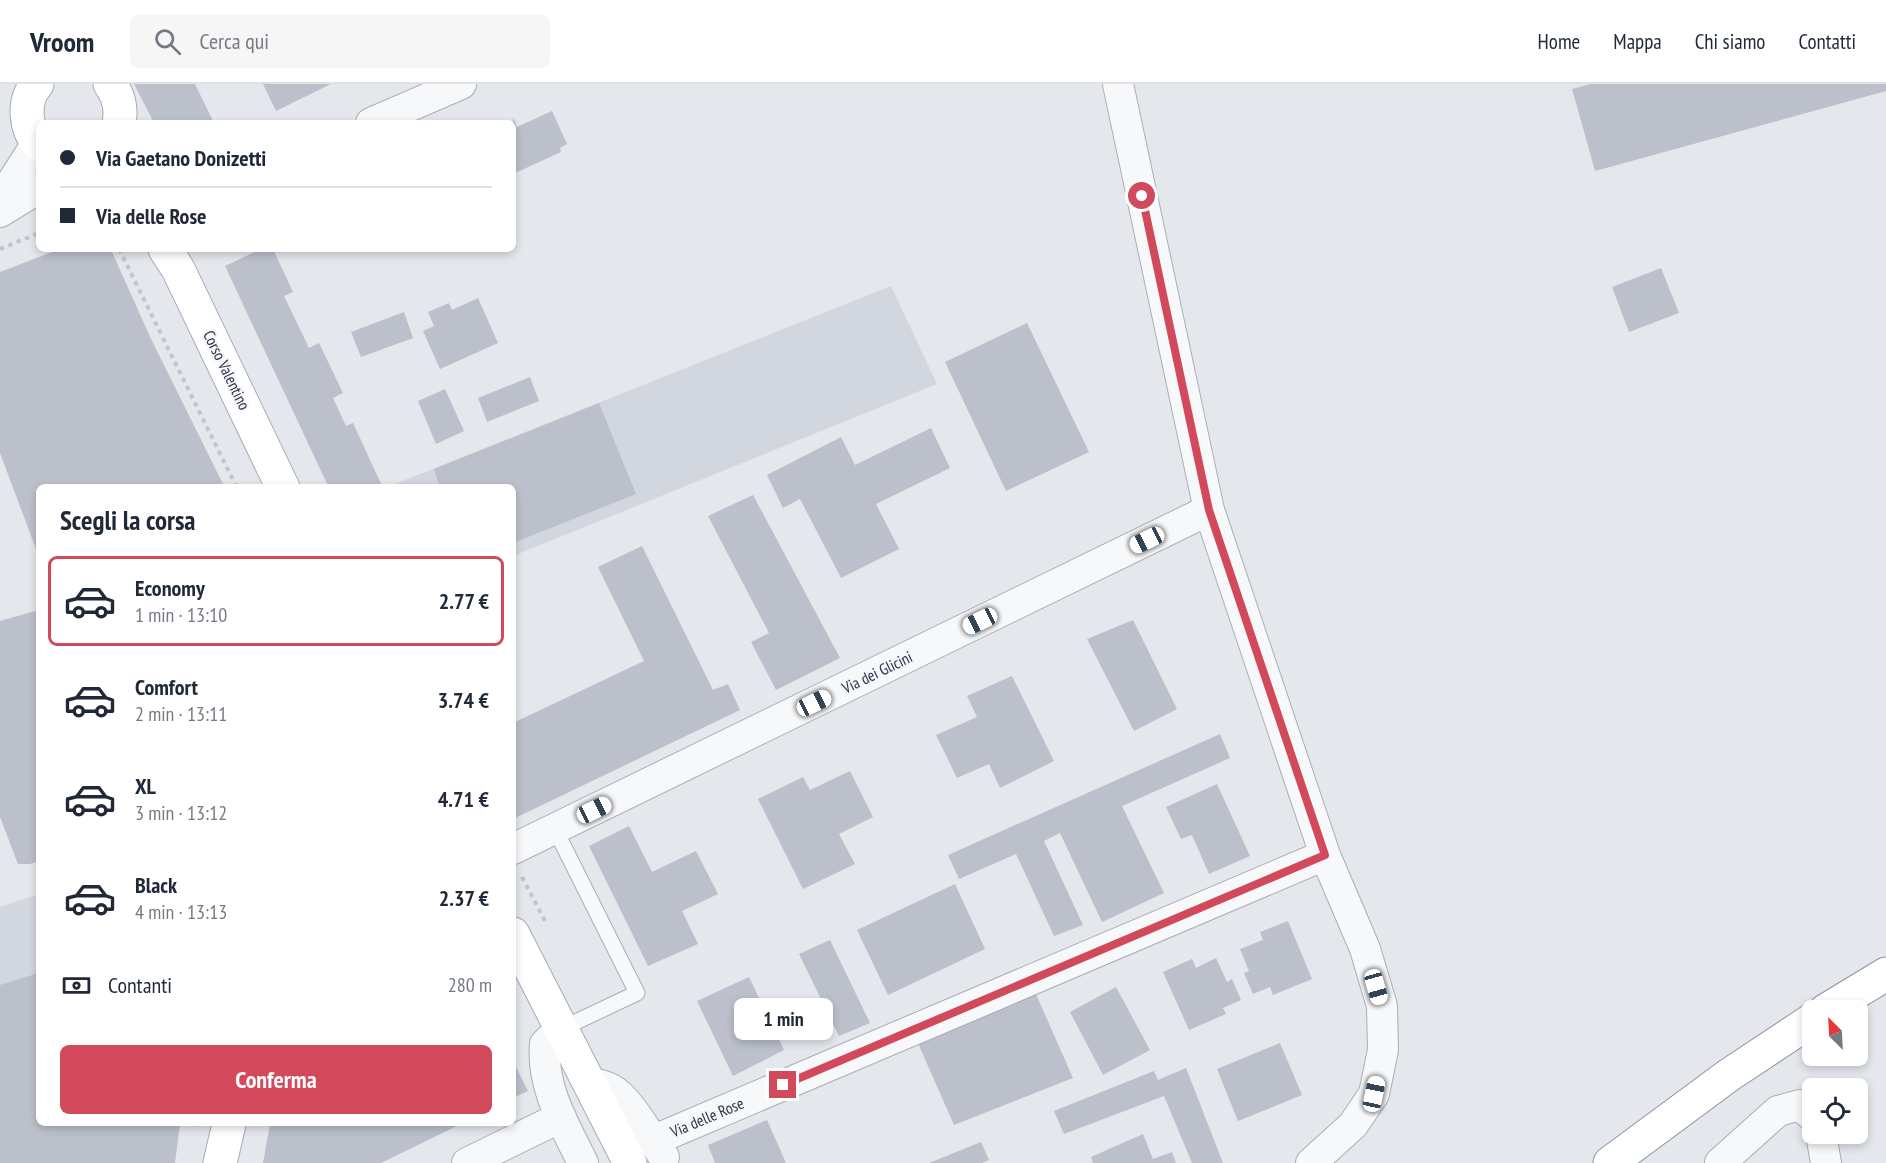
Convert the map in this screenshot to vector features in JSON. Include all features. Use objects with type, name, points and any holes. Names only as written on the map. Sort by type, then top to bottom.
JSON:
[{"type":"main road","points":[[36,141],[29,130],[27,116],[28,101],[37,84]]},
{"type":"main road","points":[[110,84],[116,91],[120,105],[120,120]]},
{"type":"main road","name":"Corso Valentino","points":[[171,253],[281,484]]},
{"type":"main road","points":[[516,940],[588,1082],[649,1154]]},
{"type":"main road","points":[[1843,1000],[1886,974]]},
{"type":"main road","points":[[1610,1163],[1729,1075],[1802,1027]]},
{"type":"main road","points":[[220,1163],[229,1126]]},
{"type":"street","points":[[378,120],[461,84]]},
{"type":"street","points":[[1118,84],[1209,510],[1325,855],[1365,949],[1382,1006],[1383,1050],[1374,1094],[1353,1125],[1311,1163]]},
{"type":"street","points":[[0,197],[36,147]]},
{"type":"street","points":[[0,212],[36,190]]},
{"type":"street","name":"Via dei Glicini","points":[[516,848],[1209,510]]},
{"type":"street","name":"Via delle Rose","points":[[649,1154],[1325,855]]},
{"type":"street","points":[[561,1029],[545,1044],[546,1077],[561,1117],[584,1163]]},
{"type":"street","points":[[1720,1163],[1778,1111],[1800,1105],[1802,1107]]},
{"type":"street","points":[[467,1163],[561,1117]]},
{"type":"street","points":[[1823,1144],[1826,1163]]},
{"type":"lane","points":[[555,829],[637,993],[561,1029]]},
{"type":"path","points":[[0,249],[36,233]]},
{"type":"path","points":[[120,252],[235,484]]},
{"type":"shaded area","points":[[891,286],[937,384],[516,555],[516,484],[395,484]]},
{"type":"shaded area","points":[[36,895],[36,1126],[178,1126],[54,1163],[0,1163],[0,907]]},
{"type":"building","points":[[134,84],[195,84],[213,120],[152,120]]},
{"type":"building","points":[[263,84],[331,84],[276,111]]},
{"type":"building","points":[[1591,84],[1886,84],[1886,91],[1595,171],[1572,89]]},
{"type":"building","points":[[552,111],[567,144],[560,148],[561,152],[516,173],[516,124],[517,127]]},
{"type":"building","points":[[52,252],[112,252],[152,341],[223,484],[36,484],[36,549],[0,453],[0,272]]},
{"type":"building","points":[[255,252],[274,252],[293,292],[284,296],[309,348],[319,343],[343,393],[333,398],[346,426],[353,423],[381,484],[327,484],[225,266]]},
{"type":"building","points":[[1661,268],[1679,313],[1629,332],[1612,287]]},
{"type":"building","points":[[478,298],[498,343],[440,369],[423,331],[434,326],[428,312],[449,303],[452,310]]},
{"type":"building","points":[[404,312],[413,338],[361,357],[351,332]]},
{"type":"building","points":[[1027,323],[1089,452],[1006,491],[945,362]]},
{"type":"building","points":[[530,377],[539,401],[487,422],[478,398]]},
{"type":"building","points":[[445,389],[464,431],[436,444],[418,401]]},
{"type":"building","points":[[599,403],[636,494],[516,542],[516,484],[439,484],[434,469]]},
{"type":"building","points":[[931,428],[950,468],[876,504],[899,549],[841,578],[800,499],[783,508],[767,475],[841,437],[855,465]]},
{"type":"building","points":[[753,495],[840,658],[776,690],[751,642],[769,633],[708,516]]},
{"type":"building","points":[[642,546],[713,690],[728,684],[740,710],[516,818],[516,722],[644,661],[598,567]]},
{"type":"building","points":[[36,611],[36,862],[30,864],[18,864],[0,817],[0,621]]},
{"type":"building","points":[[1133,620],[1177,709],[1134,731],[1087,639]]},
{"type":"building","points":[[1012,676],[1054,761],[1000,788],[989,764],[957,778],[936,735],[977,717],[967,696]]},
{"type":"building","points":[[1220,734],[1230,758],[1122,806],[1164,893],[1102,922],[1060,833],[1044,841],[1083,925],[1054,936],[1016,854],[959,879],[948,855]]},
{"type":"building","points":[[850,771],[873,817],[839,834],[855,864],[803,889],[758,799],[803,777],[810,790]]},
{"type":"building","points":[[1217,784],[1250,856],[1209,874],[1192,835],[1181,839],[1166,807]]},
{"type":"building","points":[[629,826],[652,872],[696,851],[718,894],[682,911],[698,944],[648,966],[589,846]]},
{"type":"building","points":[[955,884],[985,949],[888,995],[857,930]]},
{"type":"building","points":[[1288,921],[1312,979],[1273,995],[1270,987],[1253,994],[1244,973],[1249,971],[1240,949],[1263,940],[1260,932]]},
{"type":"building","points":[[830,940],[870,1023],[839,1036],[799,954]]},
{"type":"building","points":[[1216,958],[1227,982],[1232,979],[1241,1000],[1223,1008],[1226,1014],[1189,1030],[1163,972],[1192,959],[1196,968]]},
{"type":"building","points":[[36,974],[36,1126],[180,1126],[175,1163],[0,1163],[0,985]]},
{"type":"building","points":[[749,977],[784,1050],[733,1076],[697,1001]]},
{"type":"building","points":[[1116,987],[1150,1050],[1103,1075],[1070,1012]]},
{"type":"building","points":[[1035,992],[1073,1078],[954,1125],[917,1041]]},
{"type":"building","points":[[1280,1043],[1302,1095],[1238,1121],[1217,1069]]},
{"type":"building","points":[[516,1067],[528,1091],[516,1097]]},
{"type":"building","points":[[1186,1068],[1223,1163],[1192,1163],[1164,1096],[1064,1134],[1054,1111],[1154,1071],[1158,1080]]},
{"type":"building","points":[[767,1120],[786,1163],[715,1163],[708,1145]]},
{"type":"building","points":[[270,1126],[457,1126],[381,1163],[263,1163]]},
{"type":"building","points":[[1143,1134],[1153,1159],[1172,1152],[1176,1163],[1093,1163],[1091,1157]]},
{"type":"building","points":[[981,1142],[989,1160],[982,1163],[929,1163]]},
{"type":"route","points":[[783,1085],[1325,855],[1209,510],[1142,196]]}]
